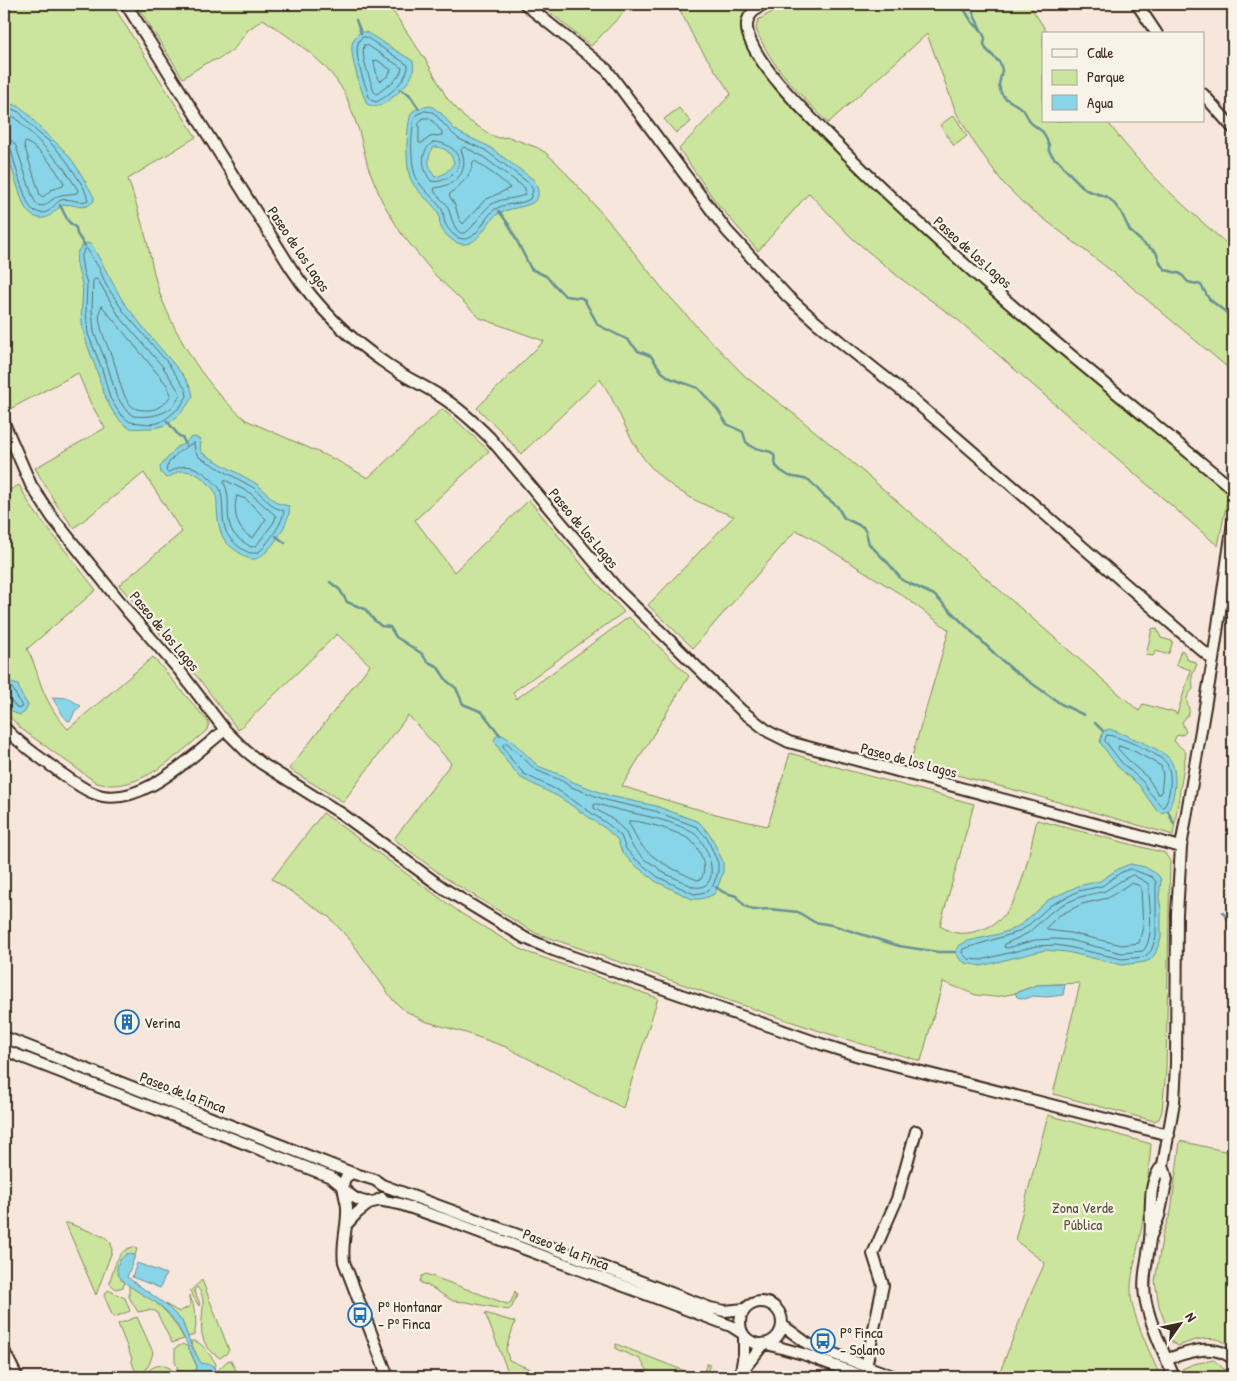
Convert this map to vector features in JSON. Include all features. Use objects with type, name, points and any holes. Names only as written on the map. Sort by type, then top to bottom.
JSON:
[{"type":"street","name":"Paseo de los Lagos","points":[[126,4],[291,268],[321,308],[367,351],[390,367],[441,396],[472,420],[490,438],[619,591],[742,711],[769,732],[789,742],[1181,847]]},
{"type":"street","points":[[525,4],[607,70],[726,231],[787,296],[817,323],[911,398],[1213,660]]},
{"type":"street","name":"Paseo de los Lagos","points":[[763,4],[747,20],[748,35],[769,70],[802,109],[880,187],[1000,296],[1233,490]]},
{"type":"street","points":[[1136,4],[1156,32]]},
{"type":"street","points":[[1204,95],[1233,128]]},
{"type":"street","name":"Paseo de los Lagos","points":[[4,424],[31,485],[52,517],[129,613],[185,678],[225,730],[261,763],[342,814],[443,888],[505,926],[537,944],[849,1053],[1169,1135]]},
{"type":"street","points":[[1174,1377],[1147,1307],[1144,1275],[1150,1238],[1150,1210],[1155,1175],[1163,1165],[1174,1102],[1177,914],[1181,847],[1213,660],[1233,522]]},
{"type":"street","points":[[4,727],[22,744],[79,786],[94,794],[112,796],[128,795],[176,771],[225,730]]},
{"type":"street","name":"Paseo de la Finca","points":[[4,1037],[352,1173],[375,1180],[382,1185],[558,1249],[710,1308],[725,1311],[744,1309]]},
{"type":"street","name":"Paseo de la Finca","points":[[4,1050],[324,1174],[338,1181],[355,1198],[400,1204],[447,1220],[731,1326],[743,1335]]},
{"type":"street","points":[[865,1372],[882,1285],[874,1254],[897,1199],[916,1131]]},
{"type":"street","points":[[352,1173],[345,1179],[344,1189],[347,1206],[342,1254],[388,1377]]},
{"type":"street","points":[[346,1224],[357,1213],[384,1194],[382,1185]]},
{"type":"street","points":[[764,1302],[774,1306],[780,1315],[782,1325],[780,1333],[775,1340],[765,1344],[741,1375],[743,1335],[739,1325],[740,1316],[744,1309],[753,1303],[764,1302]]},
{"type":"street","points":[[782,1325],[808,1344],[865,1372]]},
{"type":"street","points":[[743,1335],[752,1343],[765,1344],[865,1372],[895,1377]]},
{"type":"street","points":[[1168,1362],[1193,1351],[1208,1349],[1223,1352],[1233,1359]]},
{"type":"street","points":[[4,1351],[17,1377]]},
{"type":"street","points":[[1168,1362],[1212,1354],[1225,1358],[1233,1366]]},
{"type":"green space","points":[[4,4],[112,4],[196,137],[128,179],[147,241],[158,288],[167,312],[195,362],[218,393],[232,407],[246,420],[336,460],[368,478],[442,409],[489,451],[415,520],[454,572],[529,500],[598,584],[624,612],[513,692],[516,699],[629,617],[689,676],[622,786],[694,808],[768,826],[790,753],[974,804],[940,926],[958,933],[987,928],[1004,915],[1012,904],[1023,876],[1037,820],[1165,853],[1170,861],[1166,1070],[1162,1111],[1159,1119],[1154,1121],[1053,1094],[1079,983],[1037,985],[1012,994],[995,997],[976,995],[943,982],[921,1061],[776,1017],[538,934],[525,927],[444,877],[394,839],[451,763],[408,715],[343,802],[289,769],[370,665],[337,634],[238,730],[199,679],[119,585],[182,532],[144,473],[74,528],[56,504],[35,468],[105,428],[90,402],[78,373],[8,410],[4,402]]},
{"type":"green space","points":[[136,4],[388,4],[427,62],[447,98],[465,118],[491,135],[499,138],[509,137],[546,153],[613,226],[662,288],[746,377],[860,469],[1139,711],[1143,704],[1169,710],[1177,714],[1191,670],[1176,665],[1181,650],[1188,660],[1197,664],[1192,676],[1193,689],[1187,697],[1189,714],[1182,722],[1186,732],[1176,736],[1174,741],[1186,752],[1173,835],[1030,794],[910,763],[949,630],[902,595],[796,530],[693,648],[648,605],[734,516],[693,499],[656,473],[638,450],[611,396],[600,379],[521,454],[477,408],[544,341],[480,318],[435,275],[401,233],[382,201],[368,167],[359,131],[347,98],[331,74],[299,44],[263,19],[248,30],[234,49],[221,58],[206,63],[183,78]]},
{"type":"green space","points":[[540,4],[632,4],[591,46]]},
{"type":"green space","points":[[677,4],[750,4],[743,8],[745,35],[831,144],[891,204],[956,263],[1229,491],[1218,546],[958,320],[900,278],[852,238],[809,193],[758,251],[716,202],[679,149],[731,94],[695,40]]},
{"type":"green space","points":[[786,4],[1029,4],[1047,32],[1042,32],[1042,122],[1108,122],[1150,173],[1233,249],[1233,372],[1127,283],[1022,202],[1004,184],[975,144],[956,112],[927,34],[828,123],[797,91],[769,55],[756,29],[758,20]]},
{"type":"green space","points":[[679,108],[691,122],[676,133],[664,119]]},
{"type":"green space","points":[[954,115],[967,136],[954,146],[940,125]]},
{"type":"green space","points":[[19,485],[32,508],[96,590],[27,649],[45,695],[61,721],[68,729],[153,657],[209,723],[207,730],[184,750],[142,778],[112,785],[97,783],[20,728],[4,710],[4,493]]},
{"type":"green space","points":[[1152,629],[1157,629],[1161,638],[1172,641],[1169,653],[1165,654],[1156,651],[1153,656],[1146,655]]},
{"type":"green space","points":[[323,813],[462,914],[524,951],[658,998],[623,1108],[506,1047],[424,1021],[404,1010],[393,1000],[351,941],[329,917],[272,879]]},
{"type":"green space","name":"Zona Verde Pública","points":[[1048,1115],[1151,1144],[1131,1295],[1135,1314],[1160,1377],[998,1377],[1027,1302],[1045,1263],[1015,1240]]},
{"type":"green space","points":[[1180,1141],[1233,1153],[1233,1349],[1220,1340],[1207,1338],[1178,1346],[1172,1342],[1159,1306],[1155,1281],[1163,1233],[1171,1212]]},
{"type":"green space","points":[[65,1222],[105,1237],[111,1243],[112,1251],[96,1295]]},
{"type":"green space","points":[[133,1247],[137,1249],[121,1280],[125,1282],[123,1287],[116,1289],[110,1284],[115,1265],[123,1252]]},
{"type":"green space","points":[[426,1274],[507,1304],[511,1302],[515,1291],[517,1295],[512,1307],[508,1310],[453,1301],[421,1283],[422,1276]]},
{"type":"green space","points":[[202,1280],[229,1350],[220,1358],[209,1349],[204,1340],[202,1331],[202,1295],[197,1287],[194,1290],[200,1304],[199,1306],[190,1291]]},
{"type":"green space","points":[[129,1284],[167,1313],[184,1339],[172,1343],[156,1311],[138,1312],[129,1297]]},
{"type":"green space","points":[[108,1290],[125,1298],[130,1311],[115,1317],[112,1315],[104,1295]]},
{"type":"green space","points":[[189,1295],[194,1309],[196,1326],[194,1335],[188,1337],[182,1321],[165,1304],[179,1312],[190,1306]]},
{"type":"green space","points":[[485,1313],[515,1322],[506,1349],[509,1360],[548,1377],[510,1377]]},
{"type":"green space","points":[[137,1317],[153,1352],[146,1369],[137,1375],[118,1324]]},
{"type":"green space","points":[[190,1341],[198,1343],[204,1348],[215,1362],[214,1368],[212,1365],[201,1364]]},
{"type":"green space","points":[[183,1344],[188,1347],[197,1367],[193,1377],[181,1377],[175,1362],[175,1348]]},
{"type":"green space","points":[[616,1344],[695,1375],[700,1376],[703,1374],[707,1364],[709,1364],[709,1367],[705,1377],[652,1377],[640,1359],[616,1349]]},
{"type":"green space","points":[[231,1360],[239,1377],[220,1377],[217,1371],[227,1361]]},
{"type":"green space","points":[[1214,1360],[1233,1377],[1186,1377],[1182,1369],[1193,1364]]},
{"type":"green space","points":[[162,1365],[170,1368],[177,1377],[144,1377],[151,1368]]},
{"type":"water","points":[[361,32],[366,32],[413,61],[414,67],[409,81],[382,105],[372,106],[367,104],[354,66],[352,45],[355,37]]},
{"type":"water","points":[[4,104],[11,104],[22,108],[66,152],[94,197],[94,201],[89,205],[81,207],[66,205],[46,218],[35,217],[29,212],[23,202],[5,146],[3,131]]},
{"type":"water","points":[[431,106],[442,114],[454,129],[488,146],[534,180],[538,190],[538,197],[528,205],[498,214],[478,237],[468,244],[461,244],[451,239],[441,227],[438,212],[417,189],[409,174],[407,156],[408,126],[412,112],[418,108]],"holes":[[[434,147],[447,151],[454,163],[446,172],[435,177],[429,166],[430,154]]]},
{"type":"water","points":[[87,243],[92,245],[122,300],[183,375],[191,388],[193,396],[180,414],[169,423],[156,428],[128,427],[119,420],[106,398],[87,344],[81,312],[82,284],[77,256],[81,246]]},
{"type":"water","points":[[195,437],[201,443],[200,449],[202,453],[257,484],[277,503],[289,506],[287,519],[278,537],[273,545],[260,557],[255,559],[247,558],[225,540],[219,524],[216,493],[200,476],[189,471],[183,471],[166,478],[161,473],[160,467],[177,447],[184,444],[190,438]]},
{"type":"water","points":[[9,682],[18,685],[28,705],[25,712],[20,715],[11,710],[6,703],[4,684]]},
{"type":"water","points":[[52,697],[68,698],[81,706],[75,711],[71,720],[68,721]]},
{"type":"water","points":[[1109,729],[1150,746],[1169,758],[1174,770],[1175,784],[1173,799],[1168,811],[1161,813],[1154,807],[1139,785],[1118,767],[1104,748],[1100,742],[1103,731]]},
{"type":"water","points":[[498,733],[511,740],[538,766],[564,776],[573,782],[610,796],[656,806],[699,822],[711,836],[723,862],[723,872],[714,894],[700,899],[692,899],[655,881],[631,862],[622,852],[617,839],[606,829],[559,797],[521,778],[507,762],[494,740]]},
{"type":"water","points":[[1130,864],[1145,867],[1159,876],[1161,881],[1159,898],[1161,938],[1155,954],[1150,960],[1122,965],[1067,952],[1045,950],[981,966],[965,963],[955,952],[960,945],[968,941],[1013,929],[1022,924],[1048,900],[1078,886],[1100,881],[1118,869]]},
{"type":"water","points":[[1065,984],[1063,995],[1033,996],[1025,999],[1017,997],[1015,993],[1037,985]]},
{"type":"water","points":[[129,1253],[135,1256],[127,1277],[165,1304],[182,1321],[191,1345],[201,1363],[212,1365],[220,1377],[193,1377],[197,1366],[183,1336],[170,1315],[159,1305],[127,1284],[118,1274],[119,1262],[123,1256]]},
{"type":"water","points":[[137,1263],[166,1274],[160,1288],[132,1277]]},
{"type":"waterway","points":[[961,4],[972,22],[981,30]]},
{"type":"waterway","points":[[972,4],[973,13],[985,38],[984,44],[986,49],[1000,63],[1002,70],[999,85],[1001,93],[1005,98],[1023,109],[1031,123],[1043,132],[1049,145],[1049,151],[1054,158],[1086,190],[1107,197],[1112,201],[1121,212],[1130,231],[1156,252],[1161,265],[1166,270],[1181,274],[1188,282],[1201,285],[1209,299],[1232,317]]},
{"type":"waterway","points":[[356,20],[361,33]]},
{"type":"waterway","points":[[399,89],[409,94],[419,109]]},
{"type":"waterway","points":[[60,205],[68,221],[76,228],[77,234],[85,246]]},
{"type":"waterway","points":[[499,211],[509,225],[531,269],[546,276],[565,296],[582,298],[598,325],[628,340],[638,351],[651,356],[662,372],[670,378],[698,388],[718,410],[727,424],[743,432],[746,442],[752,447],[771,452],[774,455],[776,466],[781,471],[789,476],[809,480],[837,506],[844,518],[863,527],[869,544],[902,580],[934,595],[1013,670],[1061,704],[1084,715]]},
{"type":"waterway","points":[[167,421],[179,436],[182,437],[186,445]]},
{"type":"waterway","points":[[276,536],[285,543]]},
{"type":"waterway","points":[[330,582],[340,590],[347,602],[365,609],[381,626],[390,627],[396,637],[421,653],[428,662],[437,666],[447,681],[456,688],[463,704],[482,712],[500,735]]},
{"type":"waterway","points":[[1095,723],[1103,731]]},
{"type":"waterway","points":[[1168,811],[1174,824]]},
{"type":"waterway","points":[[716,887],[723,892],[736,896],[745,906],[753,910],[770,909],[798,912],[814,922],[832,925],[899,946],[938,952],[955,952]]},
{"type":"waterway","points":[[1222,912],[1233,925]]},
{"type":"place","name":"Verina","points":[[127,1022]]},
{"type":"place","name":"Pº Hontanar - Pº Finca","points":[[360,1315]]},
{"type":"place","name":"Pº Finca - Solano","points":[[823,1341]]}]
